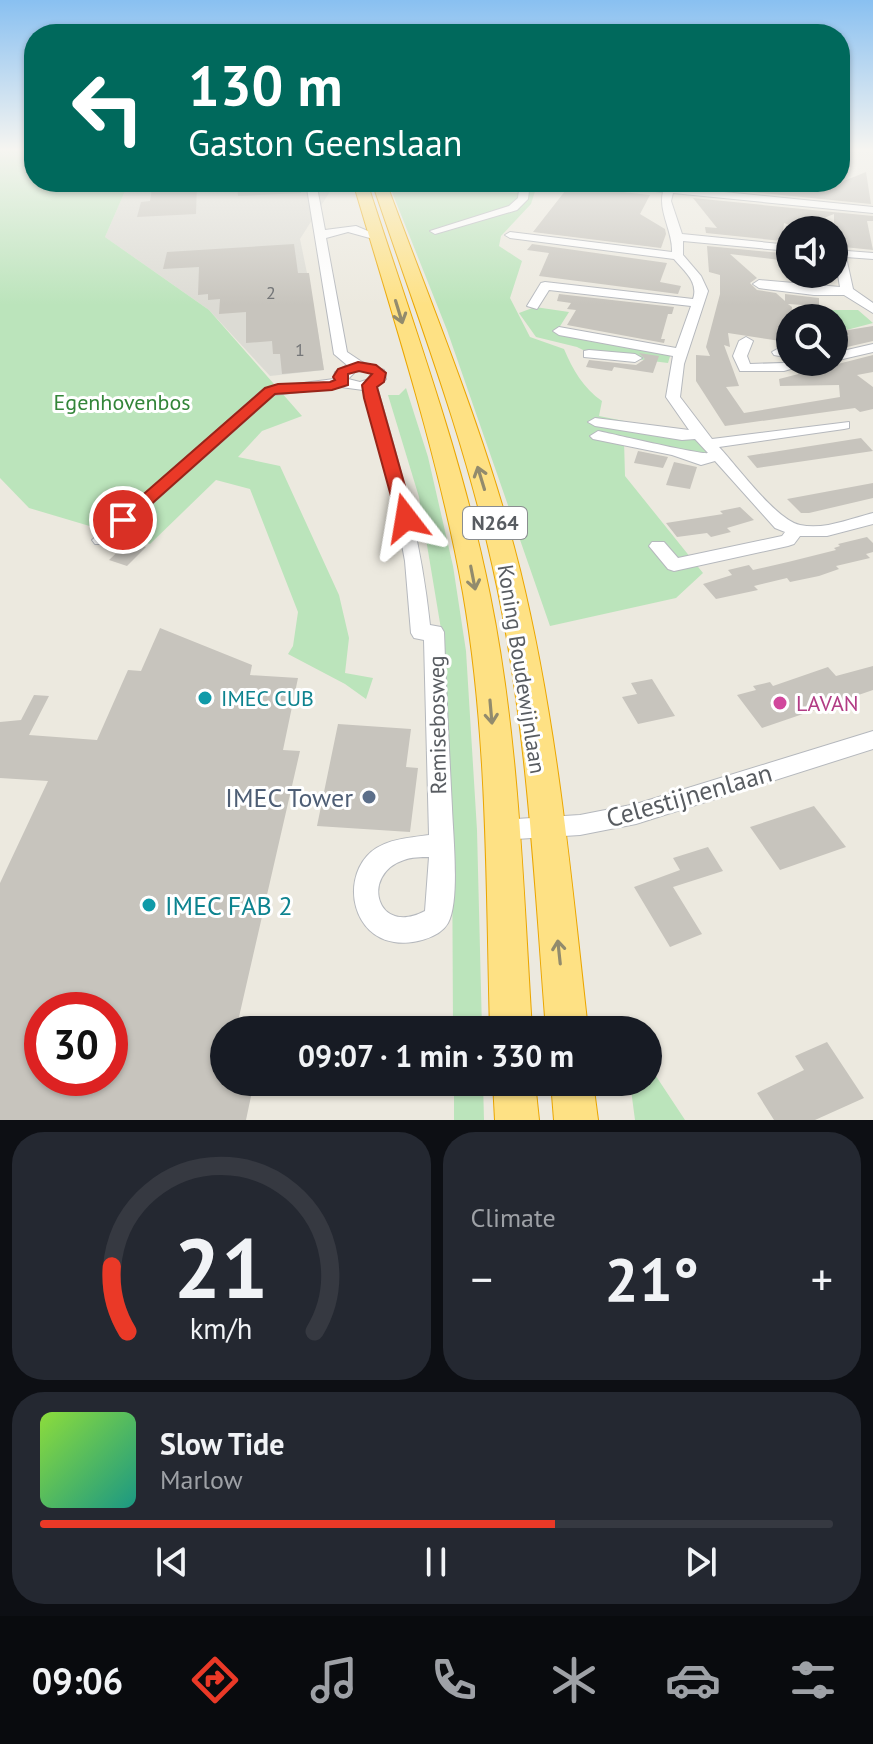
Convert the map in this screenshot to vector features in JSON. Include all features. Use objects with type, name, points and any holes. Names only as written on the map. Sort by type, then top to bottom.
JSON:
[{"type":"highway","name":"Koning Boudewijnlaan","points":[[366,200],[444,458],[466,546],[489,684],[501,830],[510,1016]]},
{"type":"highway","name":"Koning Boudewijnlaan","points":[[385,200],[495,525],[517,615],[547,829],[566,1016]]},
{"type":"highway","points":[[515,1096],[517,1120]]},
{"type":"highway","points":[[573,1096],[576,1120]]},
{"type":"street","points":[[305,200],[335,358],[349,373]]},
{"type":"street","points":[[101,540],[270,391],[332,386],[349,373],[371,368],[379,373],[379,379],[369,385],[353,386],[349,373],[341,354],[314,200]]},
{"type":"street","points":[[435,231],[513,208],[522,200]]},
{"type":"street","points":[[666,200],[678,237],[677,256]]},
{"type":"street","points":[[801,200],[873,210]]},
{"type":"street","points":[[320,237],[349,229],[377,237]]},
{"type":"street","points":[[510,235],[677,256],[701,284],[699,303],[678,359],[673,397],[709,444],[777,521],[795,530],[813,532],[873,518]]},
{"type":"street","points":[[678,237],[776,247]]},
{"type":"street","points":[[848,255],[873,256]]},
{"type":"street","points":[[759,284],[814,291],[847,291],[873,309]]},
{"type":"street","points":[[533,306],[541,285],[699,303]]},
{"type":"street","points":[[559,331],[678,359]]},
{"type":"street","points":[[746,341],[740,356],[745,368],[776,365]]},
{"type":"street","points":[[848,354],[873,348]]},
{"type":"street","points":[[589,354],[678,359]]},
{"type":"street","name":"Remisebosweg","points":[[369,385],[404,509],[414,561],[421,633],[434,632],[439,845]]},
{"type":"street","points":[[709,444],[701,460],[596,429],[682,435],[709,444],[844,425]]},
{"type":"street","points":[[658,546],[667,567],[788,540],[795,530]]},
{"type":"street","name":"Celestijnenlaan","points":[[501,830],[547,829],[636,814],[873,740]]},
{"type":"shaded area","points":[[121,200],[324,200],[300,239],[314,307],[313,327],[317,326],[324,370],[270,376],[209,310],[105,237]]},
{"type":"green space","name":"Egenhovenbos","points":[[0,200],[121,200],[105,237],[209,310],[302,416],[262,431],[238,457],[280,466],[339,595],[349,638],[345,673],[373,678],[366,699],[345,684],[288,654],[293,646],[298,612],[250,489],[216,480],[150,544],[29,508],[0,478]]},
{"type":"green space","points":[[395,200],[532,200],[501,236],[499,246],[522,261],[510,298],[530,337],[564,349],[579,378],[602,401],[599,416],[624,421],[624,425],[699,434],[718,455],[701,460],[624,440],[625,476],[703,573],[676,598],[550,626],[447,330]]},
{"type":"green space","points":[[535,307],[569,312],[557,331],[671,353],[668,363],[589,353],[536,337],[519,313]]},
{"type":"green space","points":[[848,310],[858,310],[873,323],[848,330]]},
{"type":"green space","points":[[406,388],[428,457],[453,566],[466,651],[477,830],[482,1016],[453,1016],[452,829],[441,629],[419,497],[388,395],[399,395]]},
{"type":"green space","points":[[662,1085],[685,1120],[635,1120],[632,1096],[662,1096]]},
{"type":"green space","points":[[454,1096],[483,1096],[484,1120],[454,1120]]},
{"type":"building","points":[[196,200],[196,214],[137,217],[141,202]]},
{"type":"building","points":[[558,200],[647,200],[640,214],[665,229],[666,234],[661,248],[533,232]]},
{"type":"building","points":[[695,200],[873,216],[873,221],[867,221],[873,250],[848,247],[848,216],[834,214],[776,216],[776,240],[706,233],[705,227],[717,228]]},
{"type":"building","points":[[834,200],[870,200],[871,204]]},
{"type":"building","points":[[294,244],[298,273],[309,273],[324,370],[282,374],[280,354],[273,354],[272,341],[246,343],[246,312],[219,314],[220,299],[208,300],[208,294],[198,295],[199,267],[163,269],[167,252]]},
{"type":"building","points":[[532,244],[667,263],[660,282],[681,286],[678,294],[539,276],[549,253],[527,250]]},
{"type":"building","points":[[707,246],[776,253],[776,260],[730,254],[757,278],[750,283],[757,290],[776,293],[785,301],[785,294],[819,298],[819,304],[776,304],[776,340],[728,333],[730,347],[724,345],[739,386],[726,387],[744,413],[840,397],[839,385],[780,386],[779,379],[791,376],[848,376],[848,361],[873,355],[873,372],[857,375],[873,387],[873,409],[860,412],[855,408],[725,426],[696,381],[696,355],[710,356],[706,347],[720,294],[720,275],[709,272]]},
{"type":"building","points":[[559,294],[674,307],[672,314],[668,314],[661,339],[665,339],[664,343],[567,325],[576,310],[567,309],[571,303],[557,301]]},
{"type":"building","points":[[873,326],[873,341],[848,347],[848,330]]},
{"type":"building","points":[[639,353],[659,356],[653,373],[614,367],[612,371],[586,367],[589,360],[636,365],[645,359]]},
{"type":"building","points":[[861,438],[873,451],[757,468],[747,456]]},
{"type":"building","points":[[638,451],[668,457],[663,468],[634,463]]},
{"type":"building","points":[[674,462],[697,467],[690,489],[666,485]]},
{"type":"building","points":[[873,483],[873,498],[809,513],[801,513],[787,499]]},
{"type":"building","points":[[740,507],[754,520],[727,528],[731,532],[711,537],[707,533],[677,537],[666,523],[723,514],[720,511]]},
{"type":"building","points":[[867,537],[873,543],[873,552],[866,554],[870,558],[836,566],[839,569],[819,576],[790,582],[787,578],[754,586],[758,590],[716,599],[703,584],[732,575],[728,570],[749,565],[753,570],[788,562],[836,550],[834,548],[840,546],[838,544]]},
{"type":"building","points":[[128,542],[146,547],[127,566],[109,560]]},
{"type":"building","name":"IMEC FAB 2","points":[[160,628],[252,665],[250,675],[298,678],[283,750],[300,751],[239,1016],[210,1016],[210,1096],[251,1096],[246,1120],[0,1120],[0,883],[48,781],[0,778],[0,722],[21,720],[34,695],[49,696],[29,735],[97,740],[128,670],[141,671]]},
{"type":"building","points":[[873,666],[873,690],[762,728],[737,695],[756,690],[753,686],[770,682],[773,686],[828,667],[836,676]]},
{"type":"building","points":[[652,679],[675,716],[638,724],[622,697],[637,694],[631,683]]},
{"type":"building","name":"IMEC Tower","points":[[338,724],[411,729],[406,767],[418,768],[410,832],[317,826]]},
{"type":"building","points":[[814,806],[846,847],[780,870],[750,827]]},
{"type":"building","points":[[708,847],[723,871],[673,887],[702,934],[670,947],[634,887],[680,870],[673,858]]},
{"type":"building","points":[[827,1042],[864,1098],[815,1120],[774,1120],[757,1093],[804,1070],[795,1056]]},
{"type":"place","name":"IMEC CUB","points":[[205,698]]},
{"type":"place","name":"LAVAN","points":[[780,703]]},
{"type":"place","name":"IMEC Tower","points":[[369,797]]},
{"type":"place","name":"IMEC FAB 2","points":[[149,905]]},
{"type":"route","points":[[123,520],[270,391],[332,386],[343,382],[340,377],[343,372],[358,366],[371,368],[380,376],[369,385],[371,398],[406,518]]}]
